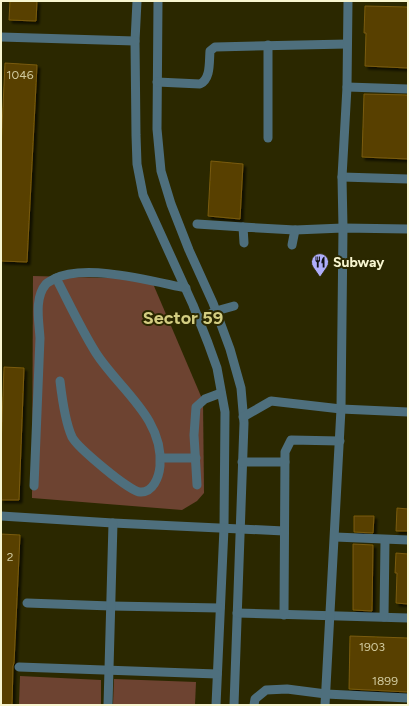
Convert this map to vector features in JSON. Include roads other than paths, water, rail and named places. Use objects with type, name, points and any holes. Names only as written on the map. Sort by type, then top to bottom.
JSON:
[{"type":"street","points":[[137,1],[135,41],[136,164],[139,180],[143,194],[186,288],[217,368],[224,412],[224,528],[216,705]]},
{"type":"street","points":[[158,1],[157,129],[161,171],[171,204],[189,250],[216,311],[230,349],[241,388],[243,417],[241,517],[234,705]]},
{"type":"street","points":[[326,705],[341,409],[343,228],[342,177],[347,87],[348,1]]},
{"type":"street","points":[[1,37],[135,41]]},
{"type":"street","points":[[157,82],[200,84],[204,82],[208,78],[210,51],[215,47],[347,44]]},
{"type":"street","points":[[268,45],[268,138]]},
{"type":"street","points":[[347,87],[408,89]]},
{"type":"street","points":[[342,177],[408,179]]},
{"type":"street","points":[[197,224],[295,230],[343,228],[408,229]]},
{"type":"street","points":[[242,227],[244,243]]},
{"type":"street","points":[[292,245],[295,230]]},
{"type":"street","points":[[34,486],[40,338],[38,313],[40,296],[46,283],[71,273],[93,272],[136,278],[186,288]]},
{"type":"street","points":[[56,278],[80,326],[97,354],[116,380],[145,412],[150,421],[161,458],[159,472],[152,487],[148,490],[139,492],[128,486],[85,451],[72,437],[62,402],[60,381]]},
{"type":"street","points":[[199,320],[216,311],[234,306]]},
{"type":"street","points":[[197,485],[194,435],[196,407],[205,399],[221,393]]},
{"type":"street","points":[[243,417],[271,401],[341,409],[408,412]]},
{"type":"street","points":[[284,615],[285,452],[291,440],[340,441]]},
{"type":"street","points":[[161,458],[196,458]]},
{"type":"street","points":[[242,462],[285,462]]},
{"type":"street","points":[[1,516],[113,523],[177,525],[240,530],[284,531]]},
{"type":"street","points":[[108,705],[113,523]]},
{"type":"street","points":[[335,538],[408,540]]},
{"type":"street","points":[[384,617],[385,540]]},
{"type":"street","points":[[28,603],[220,608]]},
{"type":"street","points":[[237,613],[408,618]]},
{"type":"street","points":[[19,667],[217,674]]},
{"type":"street","points":[[254,705],[255,699],[266,690],[287,689],[376,701],[408,698]]},
{"type":"place","name":"Subway","points":[[320,277]]},
{"type":"district","name":"Sector 59","points":[[183,318]]}]
